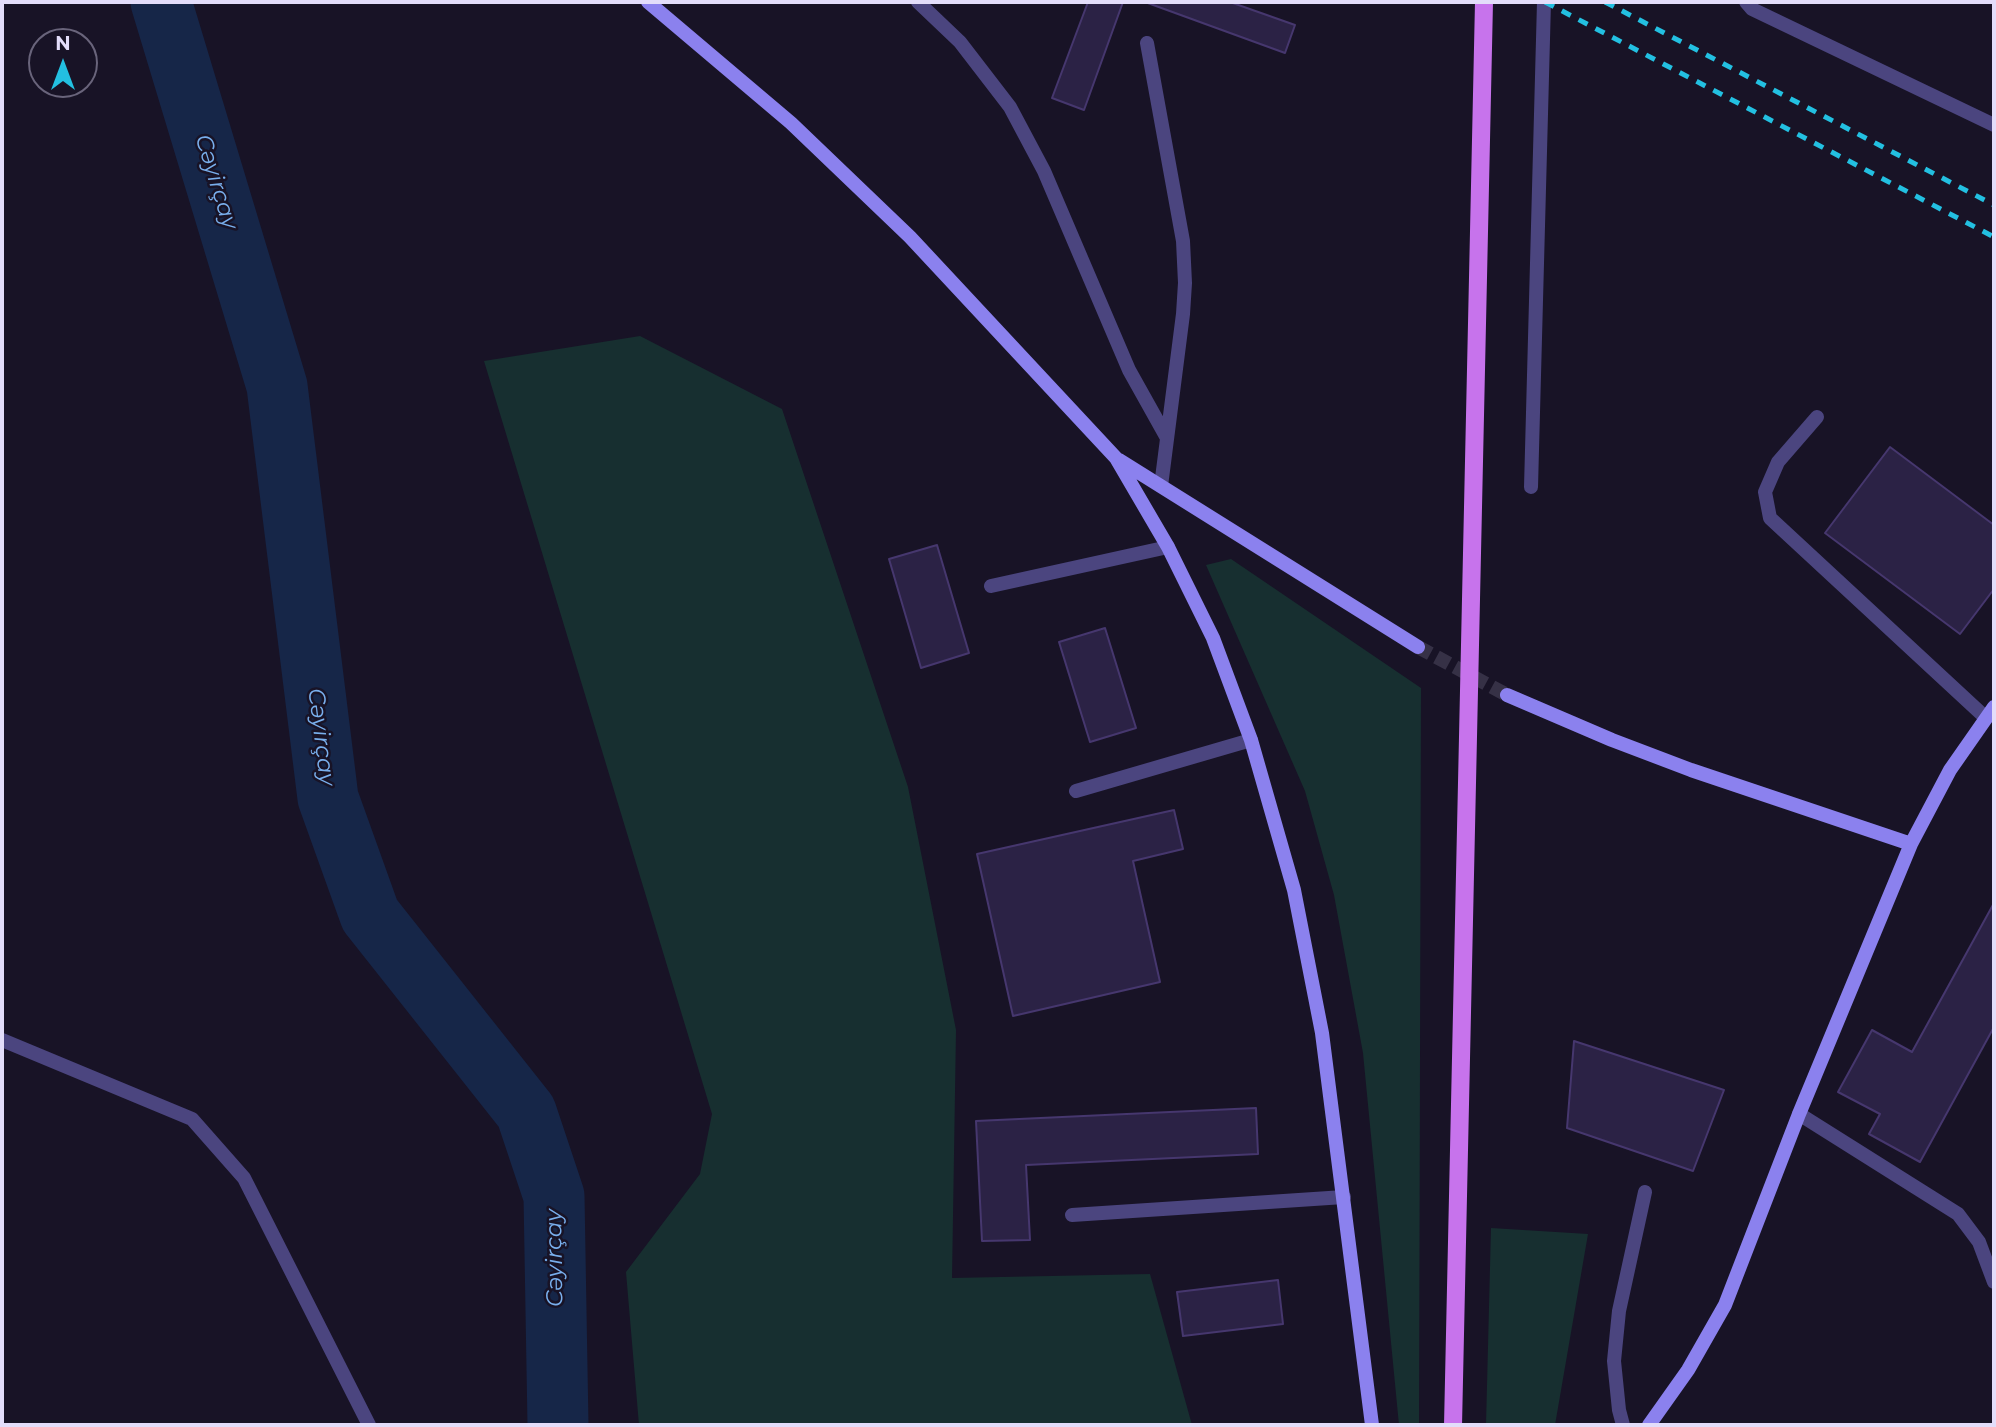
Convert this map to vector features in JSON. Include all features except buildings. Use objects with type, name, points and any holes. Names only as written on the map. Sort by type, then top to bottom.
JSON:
[{"type":"main road","points":[[648,2],[791,123],[910,237],[1116,458],[1168,547],[1213,638],[1251,740],[1294,890],[1322,1033],[1372,1425]]},
{"type":"main road","points":[[1454,1425],[1484,2]]},
{"type":"main road","points":[[1116,458],[1418,647]]},
{"type":"main road","points":[[1507,695],[1690,770],[1910,844]]},
{"type":"main road","points":[[1649,1425],[1688,1370],[1725,1305],[1799,1114],[1910,844],[1950,770],[1990,713]]},
{"type":"lane","points":[[918,2],[960,42],[1010,107],[1044,171],[1129,370],[1167,438]]},
{"type":"lane","points":[[1531,487],[1544,2]]},
{"type":"lane","points":[[1745,2],[1752,9],[1994,125]]},
{"type":"lane","points":[[1147,43],[1184,241],[1184,314],[1161,486]]},
{"type":"lane","points":[[1817,417],[1778,462],[1765,492],[1770,518],[1990,713]]},
{"type":"lane","points":[[991,586],[1168,547]]},
{"type":"lane","points":[[1076,791],[1251,740]]},
{"type":"lane","points":[[2,1040],[192,1119],[244,1178],[369,1425]]},
{"type":"lane","points":[[1799,1114],[1958,1214],[1979,1242],[1994,1282]]},
{"type":"lane","points":[[1623,1425],[1614,1361],[1619,1311],[1645,1192]]},
{"type":"lane","points":[[1072,1215],[1344,1197]]},
{"type":"green space","points":[[640,336],[782,409],[908,787],[956,1030],[952,1278],[1150,1274],[1192,1425],[639,1425],[626,1272],[700,1174],[712,1114],[484,361]]},
{"type":"green space","points":[[1231,559],[1421,688],[1419,1425],[1399,1425],[1363,1053],[1334,895],[1305,791],[1206,565]]},
{"type":"green space","points":[[1491,1228],[1588,1234],[1555,1425],[1486,1425]]},
{"type":"waterway","name":"Cəyirçay","points":[[161,2],[277,386],[328,798],[370,915],[526,1112],[554,1196],[558,1425]]},
{"type":"tunnel","points":[[1418,647],[1507,695]]},
{"type":"railway","points":[[1545,2],[1994,237]]},
{"type":"railway","points":[[1605,2],[1994,205]]}]
